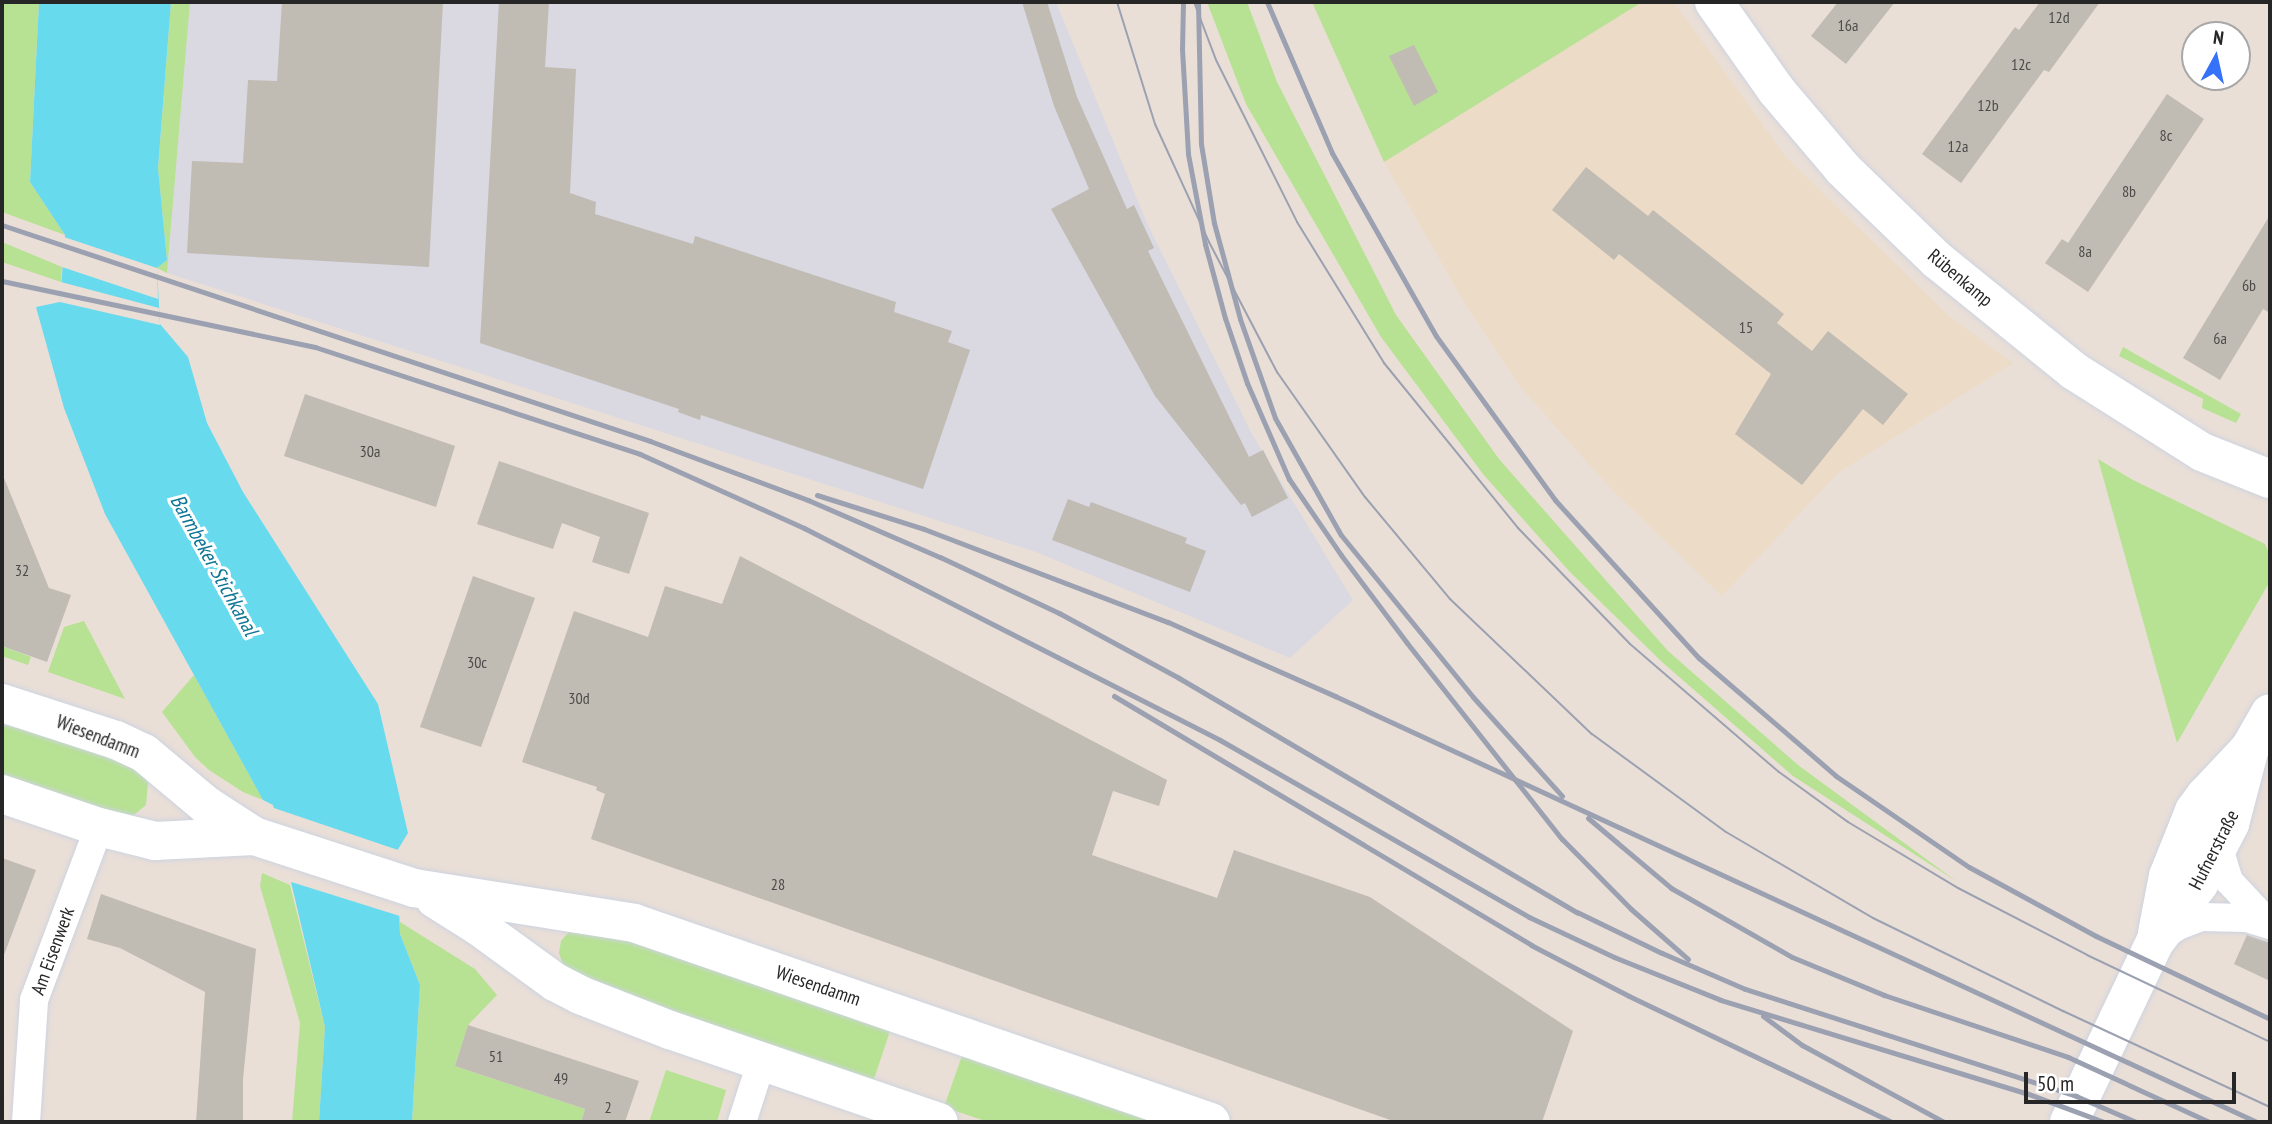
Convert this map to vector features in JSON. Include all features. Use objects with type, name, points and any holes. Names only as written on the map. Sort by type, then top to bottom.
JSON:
[{"type":"street","name":"Rübenkamp","points":[[1714,2],[1769,81],[1843,169],[1937,260],[2094,385],[2202,452],[2270,479]]},
{"type":"street","name":"Wiesendamm","points":[[2,703],[116,740],[144,753],[206,805],[254,836],[414,888],[634,923],[1211,1122]]},
{"type":"street","name":"Hufnerstraße","points":[[2155,942],[2168,876],[2194,811],[2241,758],[2270,713]]},
{"type":"street","name":"Hufnerstraße","points":[[2069,1122],[2155,942],[2199,884],[2218,850],[2239,800],[2241,758]]},
{"type":"street","name":"Wiesendamm","points":[[2,794],[100,827],[155,841],[254,836]]},
{"type":"street","name":"Am Eisenwerk","points":[[26,1122],[34,1000],[100,827]]},
{"type":"street","points":[[2218,850],[2229,881],[2270,925]]},
{"type":"street","name":"Wiesendamm","points":[[414,888],[453,909],[569,990],[670,1030],[939,1122]]},
{"type":"street","points":[[2155,942],[2178,926],[2201,917],[2247,918],[2270,925]]},
{"type":"street","points":[[742,1122],[762,1060]]},
{"type":"shaded area","points":[[190,2],[1056,2],[1147,223],[1252,434],[1353,600],[1290,658],[1036,552],[167,273]]},
{"type":"shaded area","points":[[1642,2],[1674,2],[1786,157],[1949,316],[2013,363],[1838,473],[1722,596],[1609,487],[1519,385],[1465,304],[1384,162]]},
{"type":"green space","points":[[2,2],[39,2],[30,182],[65,235],[2,212]]},
{"type":"green space","points":[[171,2],[190,2],[167,273],[157,268],[167,260],[158,169]]},
{"type":"green space","points":[[1207,2],[1247,2],[1277,82],[1396,315],[1499,459],[1668,651],[1798,765],[1956,881],[1793,776],[1662,662],[1569,571],[1483,474],[1381,337],[1246,104]]},
{"type":"green space","points":[[1312,2],[1642,2],[1384,162]]},
{"type":"green space","points":[[2,242],[62,267],[61,282],[2,262]]},
{"type":"green space","points":[[2123,347],[2241,414],[2236,423],[2202,408],[2203,399],[2119,356]]},
{"type":"green space","points":[[2098,459],[2133,480],[2265,544],[2270,556],[2270,581],[2177,743]]},
{"type":"green space","points":[[84,621],[125,699],[48,672],[64,627]]},
{"type":"green space","points":[[2,646],[31,657],[28,665],[2,656]]},
{"type":"green space","points":[[194,675],[263,800],[243,792],[209,770],[195,757],[162,712]]},
{"type":"green space","points":[[2,725],[63,736],[135,768],[148,782],[146,805],[135,814],[120,820],[2,780]]},
{"type":"green space","points":[[262,873],[290,885],[325,1027],[319,1122],[292,1122],[300,1023],[260,886]]},
{"type":"green space","points":[[400,922],[475,969],[497,995],[468,1025],[455,1066],[585,1109],[581,1122],[412,1122],[420,985],[400,934]]},
{"type":"green space","points":[[594,927],[892,1025],[873,1082],[606,991],[563,965],[559,953],[561,941],[569,932]]},
{"type":"green space","points":[[964,1050],[1175,1122],[988,1122],[944,1107]]},
{"type":"green space","points":[[666,1070],[726,1090],[717,1122],[649,1122]]},
{"type":"water","name":"Barmbeker Stichkanal","points":[[39,2],[171,2],[158,168],[167,260],[157,268],[160,324],[188,357],[207,423],[243,492],[378,704],[408,833],[397,851],[400,934],[420,985],[412,1122],[319,1122],[325,1027],[273,805],[263,800],[105,514],[64,408],[36,307],[60,302],[65,235],[30,182]]},
{"type":"pier","points":[[64,237],[157,268],[158,299],[62,267]]},
{"type":"pier","points":[[61,282],[159,308],[160,325],[60,302]]},
{"type":"pier","points":[[265,805],[401,851],[403,917],[285,880],[270,807]]},
{"type":"building","points":[[282,2],[443,2],[429,267],[187,253],[192,161],[243,163],[248,80],[277,81]]},
{"type":"building","points":[[499,2],[549,2],[545,67],[576,69],[570,193],[596,202],[595,214],[693,244],[695,236],[896,302],[894,312],[952,331],[948,342],[970,350],[923,489],[701,415],[700,420],[678,412],[679,409],[480,343]]},
{"type":"building","points":[[1022,2],[1047,2],[1077,97],[1127,209],[1134,205],[1154,248],[1148,251],[1249,457],[1263,450],[1288,498],[1252,517],[1245,503],[1241,505],[1155,396],[1051,209],[1089,189],[1054,106]]},
{"type":"building","points":[[1838,2],[1895,2],[1846,64],[1811,36]]},
{"type":"building","points":[[2040,2],[2100,2],[2049,72],[2044,70],[1961,183],[1922,154],[2015,27],[2019,30]]},
{"type":"building","points":[[1414,45],[1438,92],[1414,106],[1389,56]]},
{"type":"building","points":[[2167,94],[2204,119],[2088,292],[2045,263],[2062,239],[2068,243]]},
{"type":"building","points":[[1586,167],[1648,216],[1653,210],[1784,314],[1777,323],[1812,351],[1828,331],[1908,394],[1883,425],[1863,409],[1802,485],[1735,434],[1771,374],[1619,254],[1614,260],[1552,210]]},
{"type":"building","points":[[2270,215],[2270,313],[2263,309],[2220,380],[2183,358]]},
{"type":"building","points":[[305,394],[455,446],[436,507],[284,456]]},
{"type":"building","points":[[499,461],[649,513],[629,574],[592,562],[600,537],[562,523],[553,549],[477,524]]},
{"type":"building","points":[[2,473],[49,588],[71,595],[47,662],[2,646]]},
{"type":"building","points":[[1068,499],[1089,507],[1091,502],[1187,538],[1185,543],[1206,551],[1190,592],[1052,540]]},
{"type":"building","points":[[740,556],[1167,780],[1159,806],[1113,791],[1092,855],[1217,898],[1234,850],[1370,897],[1573,1031],[1542,1122],[1396,1122],[591,839],[605,794],[596,790],[597,787],[522,762],[574,611],[648,637],[665,586],[722,604]]},
{"type":"building","points":[[473,576],[535,598],[481,747],[420,727]]},
{"type":"building","points":[[2,858],[36,870],[4,955],[2,955]]},
{"type":"building","points":[[101,894],[256,949],[243,1079],[243,1122],[196,1122],[205,992],[120,948],[87,939]]},
{"type":"building","points":[[2247,935],[2270,943],[2270,981],[2234,964]]},
{"type":"building","points":[[468,1025],[639,1081],[625,1122],[581,1122],[585,1109],[455,1066]]},
{"type":"tram line","points":[[1117,2],[1155,124],[1209,242],[1277,372],[1365,497],[1450,599],[1592,734],[1726,832],[1873,918],[2063,1011],[2270,1107]]},
{"type":"tram line","points":[[1194,2],[1216,60],[1297,222],[1384,363],[1518,528],[1630,644],[1779,772],[1848,822],[1958,888],[2087,955],[2270,1042]]},
{"type":"railway","points":[[1183,2],[1182,49],[1188,154],[1205,244],[1225,318],[1247,383],[1289,479],[1341,555],[1407,643],[1562,839],[1631,909],[1688,959]]},
{"type":"railway","points":[[1198,2],[1201,144],[1214,223],[1240,319],[1275,418],[1341,535],[1473,697],[1562,796]]},
{"type":"railway","points":[[1267,2],[1332,153],[1436,336],[1555,500],[1699,658],[1836,776],[1969,867],[2096,936],[2270,1019]]},
{"type":"railway","points":[[2,225],[650,441],[808,500],[940,557],[1059,613],[1179,678],[1577,912],[1662,953],[1745,989],[2076,1096],[2136,1122]]},
{"type":"railway","points":[[2,281],[315,347],[640,454],[804,528],[1220,740],[1529,917],[1614,957],[1721,1000],[2026,1093],[2104,1122]]},
{"type":"railway","points":[[817,495],[924,529],[1168,622],[1335,696],[2257,1122]]},
{"type":"railway","points":[[1114,696],[1531,945],[1629,996],[1892,1122]]},
{"type":"railway","points":[[1588,818],[1671,888],[1792,957],[1884,995],[2068,1057],[2209,1122]]},
{"type":"railway","points":[[1763,1016],[1802,1045],[1944,1122]]}]
